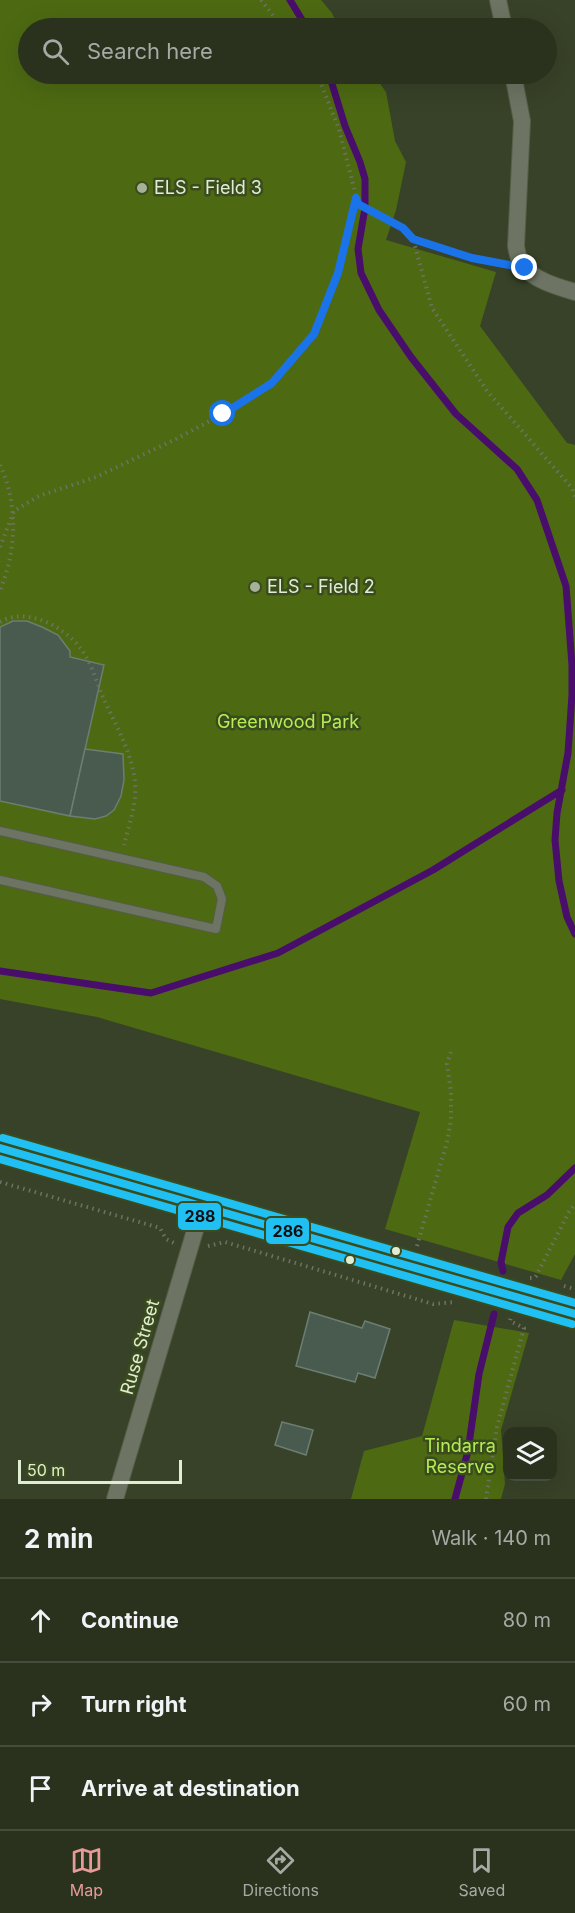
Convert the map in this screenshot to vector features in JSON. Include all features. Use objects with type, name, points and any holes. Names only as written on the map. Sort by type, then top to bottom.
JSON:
[{"type":"street","points":[[498,0],[502,18]]},
{"type":"street","points":[[515,84],[522,121],[516,246],[520,263],[551,285],[575,292]]},
{"type":"street","points":[[0,1148],[575,1314]]},
{"type":"street","name":"Ruse Street","points":[[115,1499],[202,1207]]},
{"type":"lane","points":[[0,831],[204,877],[217,886],[222,899],[216,929],[0,880]]},
{"type":"path","points":[[261,0],[275,18]]},
{"type":"path","points":[[321,84],[339,129],[358,204],[403,228],[413,239],[432,308],[487,391],[572,488],[575,497]]},
{"type":"path","points":[[0,547],[14,511],[39,496],[96,477],[176,439],[223,414],[272,383],[314,334],[338,273],[356,198]]},
{"type":"path","points":[[413,239],[472,258],[525,268]]},
{"type":"path","points":[[0,465],[9,488],[14,511],[9,557],[0,590]]},
{"type":"path","points":[[0,622],[15,616],[24,616],[49,624],[72,640],[86,657],[125,748],[135,780],[133,806],[121,858]]},
{"type":"path","points":[[426,1249],[416,1245],[447,1142],[451,1120],[451,1092],[447,1064],[452,1049]]},
{"type":"path","points":[[0,1182],[160,1228],[166,1239],[174,1243]]},
{"type":"path","points":[[523,1280],[536,1276],[575,1204]]},
{"type":"path","points":[[207,1246],[225,1242],[433,1304],[464,1302]]},
{"type":"path","points":[[486,1499],[497,1427],[524,1328],[510,1321],[512,1313]]},
{"type":"green space","name":"Greenwood Park","points":[[0,0],[321,0],[334,18],[18,18],[18,84],[380,84],[386,92],[395,141],[406,162],[396,210],[386,240],[496,272],[480,326],[567,443],[575,445],[575,1254],[561,1280],[385,1229],[420,1112],[97,1017],[0,999]]},
{"type":"green space","name":"Tindarra Reserve","points":[[454,1320],[529,1333],[501,1430],[505,1484],[501,1499],[351,1499],[364,1451],[422,1436]]},
{"type":"building","points":[[13,621],[27,621],[58,635],[70,651],[70,657],[104,665],[70,816],[0,801],[0,627]]},
{"type":"building","points":[[85,749],[123,754],[124,780],[121,796],[114,810],[106,816],[95,819],[70,816]]},
{"type":"building","points":[[310,1312],[362,1328],[365,1321],[390,1329],[375,1378],[358,1373],[355,1382],[296,1366]]},
{"type":"building","points":[[282,1422],[313,1430],[306,1455],[275,1445]]},
{"type":"waterway","points":[[290,0],[301,18]]},
{"type":"waterway","points":[[332,84],[365,179],[365,208],[358,249],[361,273],[379,310],[411,357],[456,414],[517,469],[537,500],[566,586],[572,695],[568,753],[557,813],[555,840],[559,881],[567,917],[575,934]]},
{"type":"waterway","points":[[0,971],[151,993],[278,953],[433,870],[562,790]]},
{"type":"waterway","points":[[503,1271],[501,1262],[508,1227],[518,1213],[547,1195],[575,1168]]},
{"type":"waterway","points":[[455,1499],[468,1451],[479,1374],[494,1314]]},
{"type":"transit line","points":[[3,1138],[575,1303]]},
{"type":"transit line","name":"286","points":[[0,1148],[575,1314]]},
{"type":"transit line","name":"288","points":[[0,1159],[572,1324]]},
{"type":"place","name":"ELS - Field 3","points":[[142,188]]},
{"type":"place","name":"ELS - Field 2","points":[[255,587]]},
{"type":"route","points":[[223,414],[272,383],[314,334],[338,273],[356,198],[358,204],[403,228],[413,239],[472,258],[525,268]]}]
